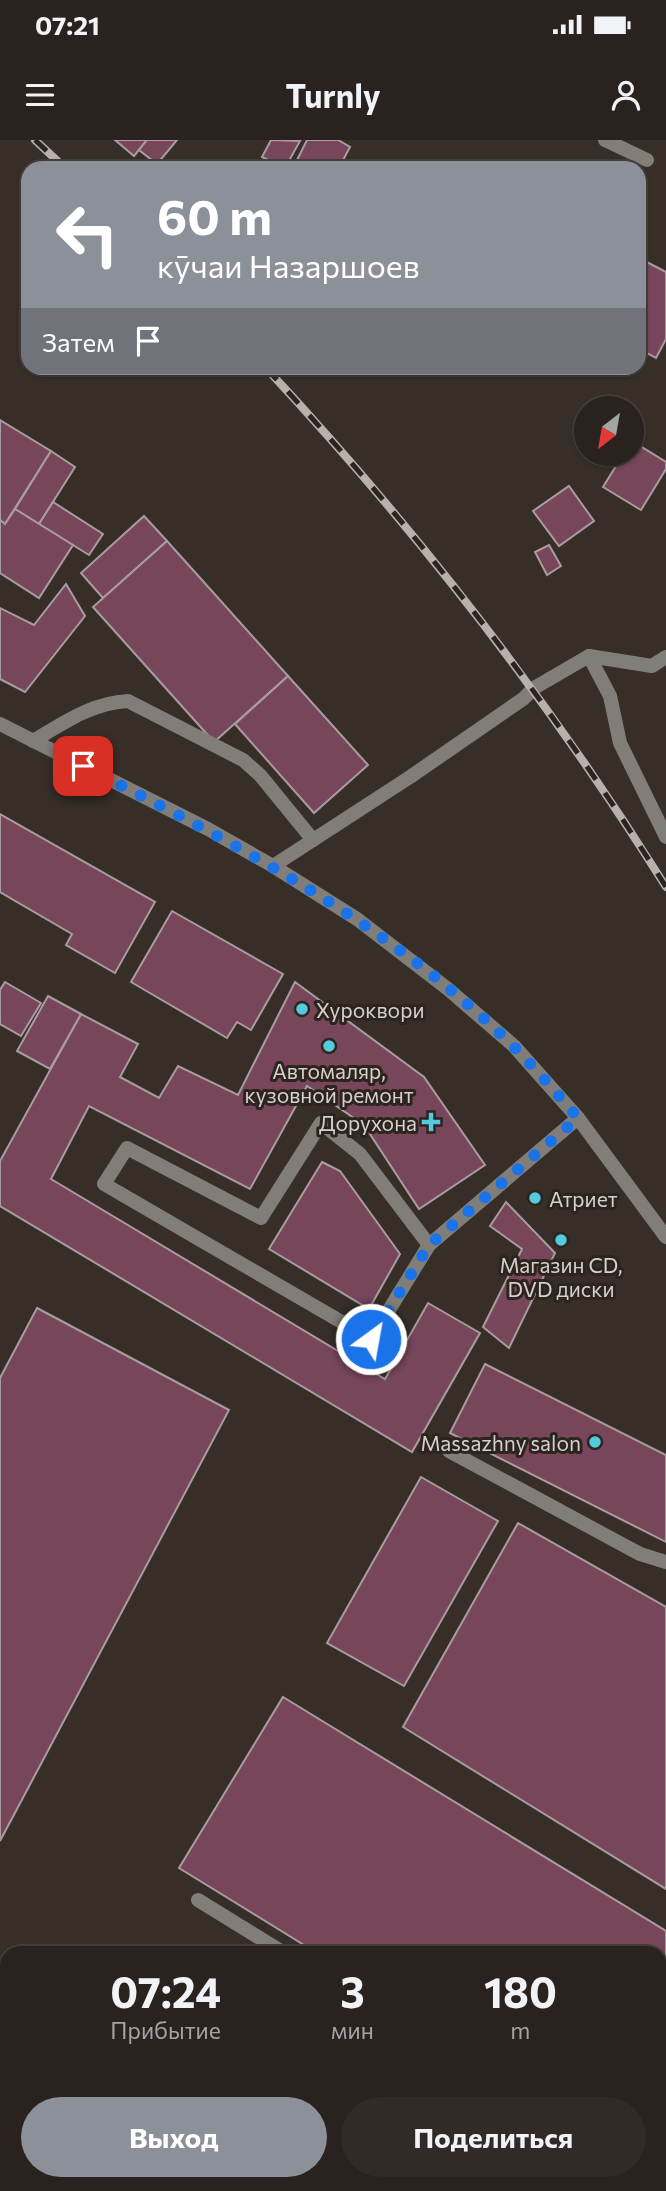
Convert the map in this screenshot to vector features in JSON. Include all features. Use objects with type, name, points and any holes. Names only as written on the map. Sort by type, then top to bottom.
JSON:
[{"type":"street","points":[[605,140],[647,160]]},
{"type":"street","points":[[273,866],[410,777],[523,699],[534,688],[589,656],[652,666],[666,657]]},
{"type":"street","points":[[589,656],[610,696],[620,743],[666,836]]},
{"type":"street","points":[[33,741],[88,709],[107,702],[128,701],[243,760],[260,775],[313,840]]},
{"type":"street","points":[[0,724],[208,829],[273,866],[357,919],[448,989],[514,1046],[578,1118],[666,1237]]},
{"type":"street","points":[[429,1245],[360,1154],[321,1124],[261,1218],[127,1147],[104,1184],[371,1339],[429,1245],[578,1118]]},
{"type":"street","points":[[449,1451],[640,1554],[666,1563]]},
{"type":"street","points":[[198,1900],[273,1946]]},
{"type":"building","points":[[115,140],[147,140],[134,156]]},
{"type":"building","points":[[147,140],[177,140],[160,161],[153,161],[139,150]]},
{"type":"building","points":[[271,140],[300,141],[289,161],[270,161],[262,157]]},
{"type":"building","points":[[307,140],[338,140],[350,147],[343,161],[296,161]]},
{"type":"building","points":[[646,262],[666,272],[666,339],[656,358],[646,353]]},
{"type":"building","points":[[0,420],[51,451],[5,524],[0,520]]},
{"type":"building","points":[[644,448],[666,462],[666,469],[641,510],[603,487],[616,466],[644,466]]},
{"type":"building","points":[[51,451],[75,467],[39,524],[15,509]]},
{"type":"building","points":[[569,486],[594,521],[559,546],[533,511]]},
{"type":"building","points":[[53,502],[103,534],[89,555],[39,524]]},
{"type":"building","points":[[15,509],[73,545],[39,598],[0,573],[0,520],[5,524]]},
{"type":"building","points":[[144,516],[167,541],[103,598],[81,573]]},
{"type":"building","points":[[167,541],[288,676],[214,742],[93,607]]},
{"type":"building","points":[[549,545],[561,566],[547,575],[535,552]]},
{"type":"building","points":[[66,584],[85,616],[25,692],[0,679],[0,608],[34,625]]},
{"type":"building","points":[[288,676],[368,765],[314,813],[235,724]]},
{"type":"building","points":[[0,814],[155,902],[115,973],[66,945],[72,934],[0,892]]},
{"type":"building","points":[[172,911],[283,974],[251,1030],[237,1022],[227,1038],[131,982]]},
{"type":"building","points":[[5,982],[41,1003],[21,1036],[0,1024],[0,990]]},
{"type":"building","points":[[295,982],[424,1077],[485,1165],[419,1209],[364,1125],[307,1086],[250,1189],[89,1106],[51,1179],[385,1379],[428,1303],[480,1333],[412,1452],[0,1206],[0,1161],[81,1014],[138,1044],[120,1077],[159,1098],[178,1066],[238,1095]]},
{"type":"building","points":[[48,996],[81,1014],[50,1069],[17,1051]]},
{"type":"building","points":[[322,1162],[340,1171],[400,1254],[369,1309],[269,1249]]},
{"type":"building","points":[[506,1202],[555,1253],[509,1348],[483,1327],[522,1249],[490,1226]]},
{"type":"building","points":[[37,1308],[229,1410],[0,1841],[0,1378]]},
{"type":"building","points":[[485,1364],[666,1455],[666,1542],[450,1433]]},
{"type":"building","points":[[421,1477],[498,1521],[404,1686],[327,1643]]},
{"type":"building","points":[[518,1523],[666,1607],[666,1889],[403,1727]]},
{"type":"building","points":[[283,1697],[666,1931],[666,1946],[306,1946],[179,1868]]},
{"type":"railway","points":[[35,140],[58,161]]},
{"type":"railway","points":[[272,375],[428,554],[528,683],[666,887]]},
{"type":"place","name":"Хуроквори","points":[[302,1009]]},
{"type":"place","name":"Автомаляр, кузовной ремонт","points":[[329,1046]]},
{"type":"place","name":"Дорухона","points":[[431,1122]]},
{"type":"place","name":"Атриет","points":[[535,1198]]},
{"type":"place","name":"Магазин CD, DVD диски","points":[[561,1240]]},
{"type":"place","name":"Massazhny salon","points":[[595,1442]]},
{"type":"route","points":[[83,766],[208,829],[357,919],[448,989],[514,1046],[578,1118],[429,1245],[371,1339]]}]
